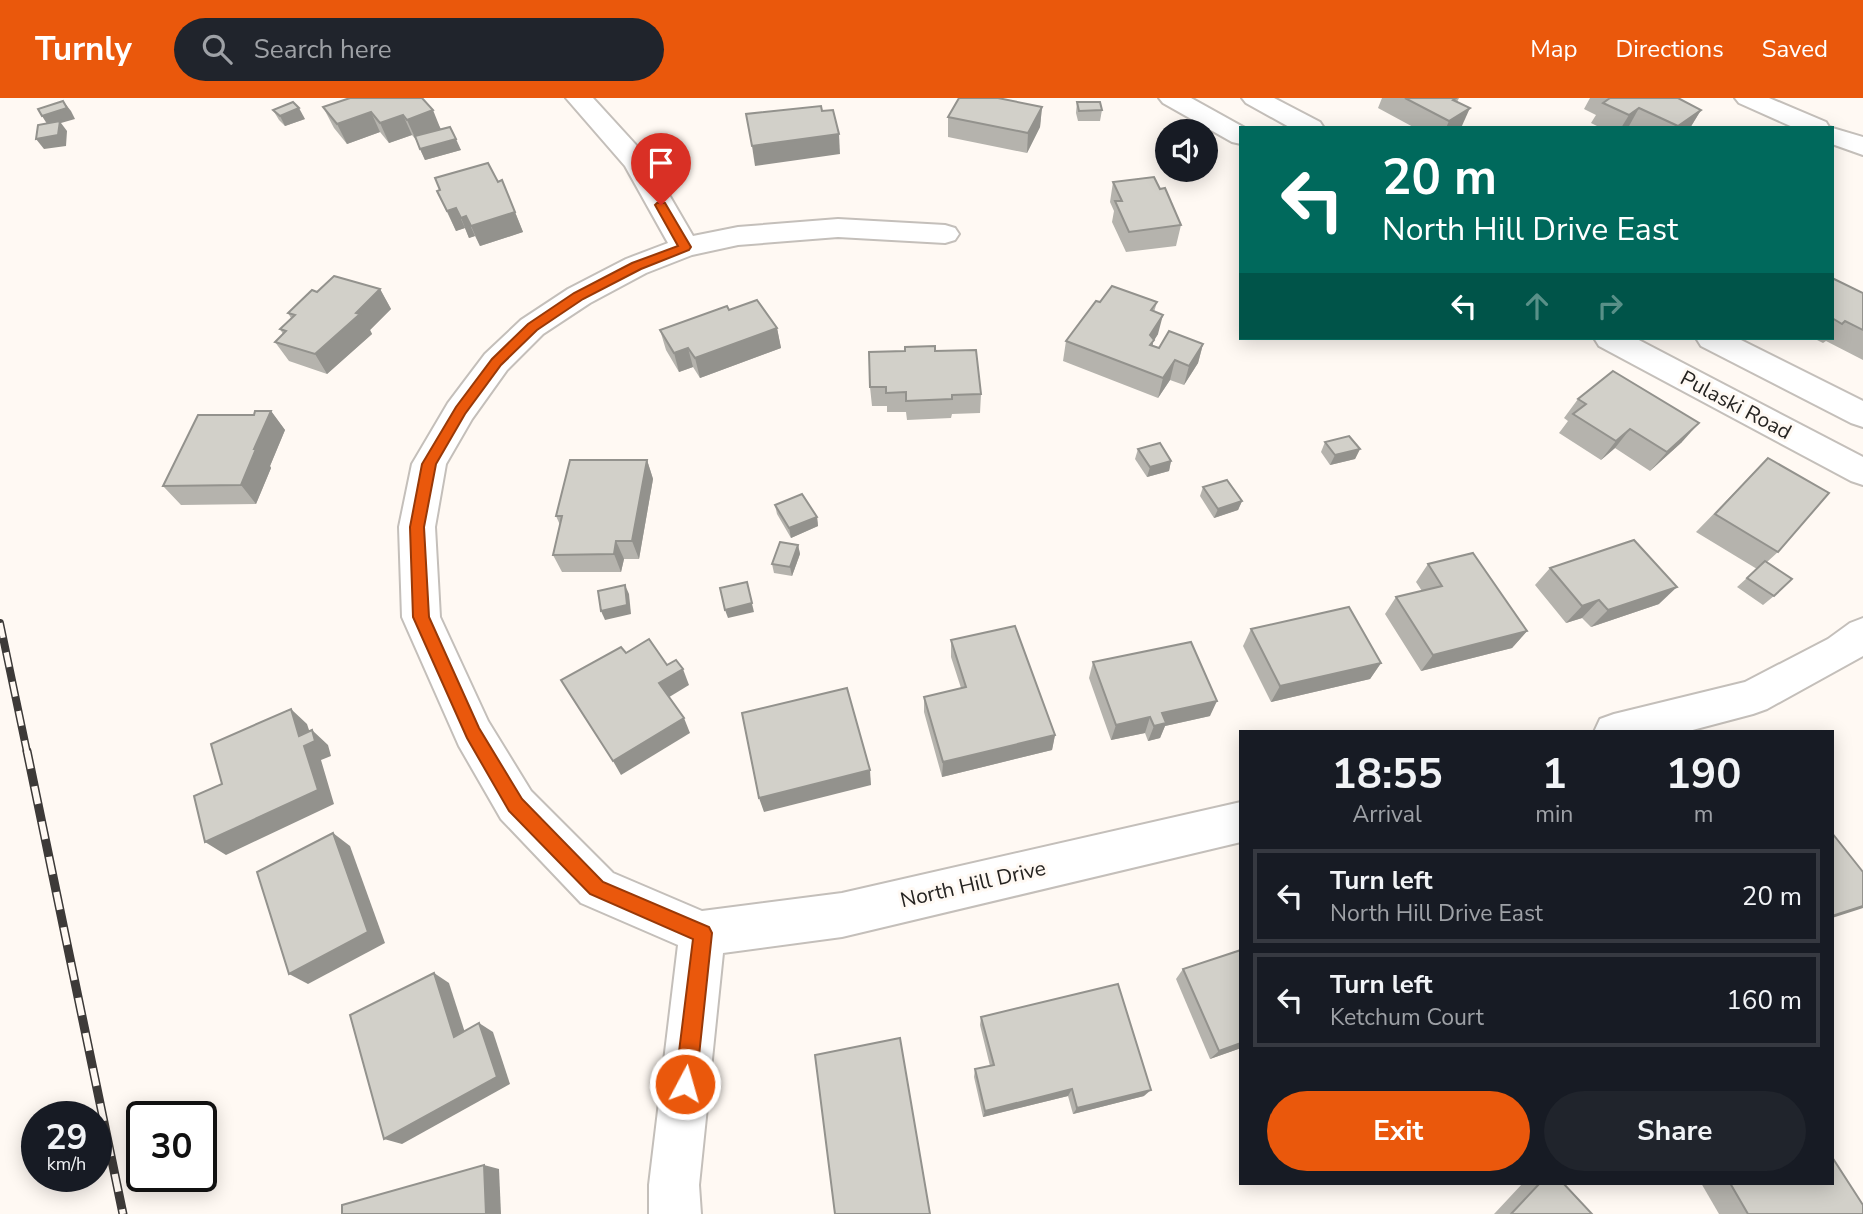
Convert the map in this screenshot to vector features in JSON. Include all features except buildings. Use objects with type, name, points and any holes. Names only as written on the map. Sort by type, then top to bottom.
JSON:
[{"type":"street","points":[[579,98],[638,163],[685,247]]},
{"type":"street","points":[[1171,98],[1239,135]]},
{"type":"street","points":[[1255,98],[1307,126]]},
{"type":"street","points":[[1748,98],[1812,126]]},
{"type":"street","points":[[1834,135],[1863,147]]},
{"type":"street","points":[[675,1214],[674,1185],[702,933],[597,888],[516,805],[473,733],[421,617],[417,527],[429,464],[460,411],[496,362],[532,327],[579,296],[636,266],[685,247],[738,236],[838,228],[946,234]]},
{"type":"street","name":"Pulaski Road","points":[[1613,340],[1863,472]]},
{"type":"street","points":[[1716,340],[1863,415]]},
{"type":"street","points":[[1622,730],[1753,697],[1842,650],[1863,634]]},
{"type":"street","name":"North Hill Drive","points":[[702,933],[842,915],[1239,821]]},
{"type":"railway","points":[[0,623],[27,752]]},
{"type":"railway","points":[[27,751],[123,1214]]},
{"type":"route","points":[[661,205],[685,247],[636,266],[579,296],[532,327],[496,362],[460,411],[429,464],[417,527],[421,617],[473,733],[516,805],[597,888],[702,933],[685,1084]]}]
